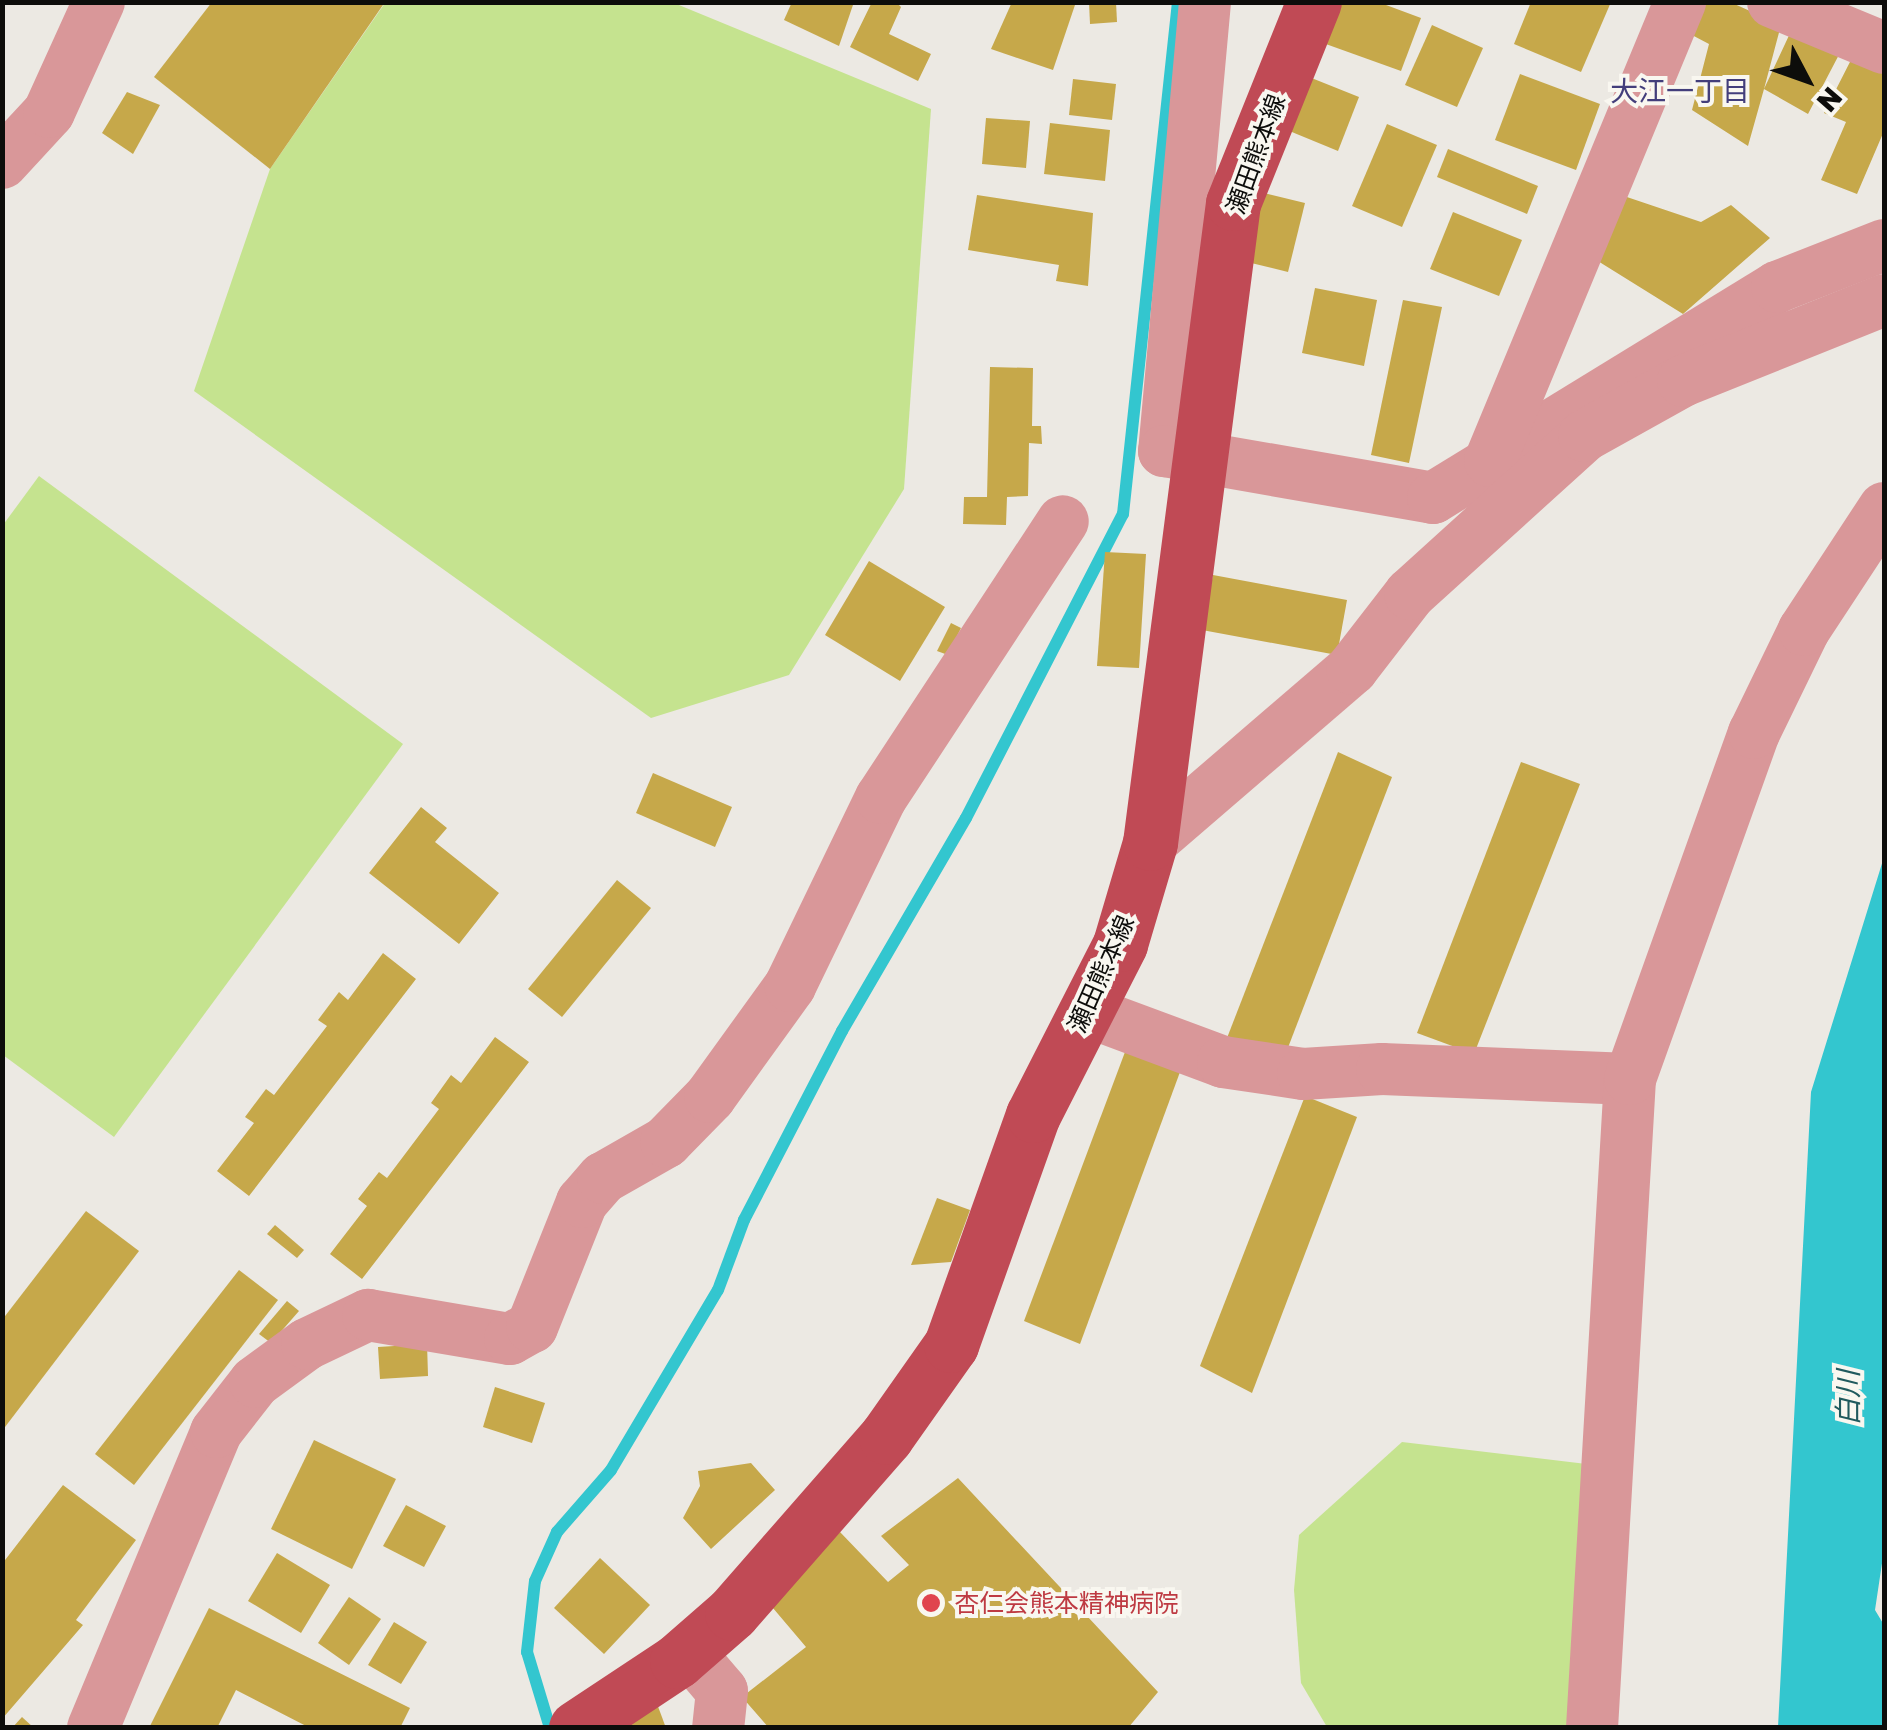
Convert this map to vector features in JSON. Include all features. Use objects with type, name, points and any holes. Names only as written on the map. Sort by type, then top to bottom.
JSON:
[{"type":"main road","name":"瀬田熊本線","points":[[581,1725],[688,1651],[732,1614],[924,1392],[951,1346],[1034,1115],[1120,944],[1150,843],[1233,204],[1314,2]]},
{"type":"street","points":[[4,161],[49,112],[99,2]]},
{"type":"street","points":[[1205,2],[1164,451],[1433,498],[1777,287],[1884,245]]},
{"type":"street","points":[[1490,461],[1680,2]]},
{"type":"street","points":[[1773,2],[1884,48]]},
{"type":"street","points":[[1150,843],[1352,669],[1410,594],[1584,436],[1684,381],[1884,300]]},
{"type":"street","points":[[1592,1728],[1630,1079],[1754,733],[1804,630],[1884,508]]},
{"type":"street","points":[[94,1728],[216,1432],[255,1382],[307,1344],[368,1315],[510,1339],[532,1327],[582,1202],[603,1178],[666,1142],[688,1120],[790,986],[882,798],[1063,521]]},
{"type":"street","points":[[1086,1011],[1224,1062],[1303,1074],[1382,1069],[1630,1079]]},
{"type":"street","points":[[688,1651],[722,1692],[718,1728]]},
{"type":"green space","points":[[385,3],[674,3],[931,109],[904,489],[789,675],[651,718],[194,391],[270,169]]},
{"type":"green space","points":[[39,476],[403,744],[114,1137],[3,1055],[3,525]]},
{"type":"green space","points":[[1402,1442],[1603,1466],[1586,1727],[1327,1727],[1301,1683],[1294,1590],[1299,1535]]},
{"type":"water","name":"白川","points":[[1884,857],[1884,1550],[1875,1610],[1884,1625],[1884,1727],[1778,1727],[1811,1092]]},
{"type":"building","points":[[212,2],[385,2],[270,169],[154,77]]},
{"type":"building","points":[[792,2],[854,2],[839,46],[784,20]]},
{"type":"building","points":[[872,2],[896,2],[901,7],[889,34],[931,54],[918,81],[850,47]]},
{"type":"building","points":[[1012,2],[1076,2],[1053,70],[991,49]]},
{"type":"building","points":[[1089,2],[1116,2],[1117,22],[1090,24]]},
{"type":"building","points":[[1337,2],[1378,2],[1421,18],[1401,71],[1323,43]]},
{"type":"building","points":[[1531,2],[1611,2],[1581,72],[1514,44]]},
{"type":"building","points":[[1707,2],[1730,2],[1781,25],[1748,146],[1692,110],[1709,44],[1690,34]]},
{"type":"building","points":[[1432,25],[1483,48],[1457,107],[1405,85]]},
{"type":"building","points":[[1792,29],[1843,47],[1808,114],[1764,89]]},
{"type":"building","points":[[1853,56],[1884,67],[1884,131],[1857,194],[1821,180],[1846,122],[1824,113]]},
{"type":"building","points":[[1520,74],[1600,104],[1576,170],[1495,140]]},
{"type":"building","points":[[1309,77],[1359,97],[1338,151],[1287,130]]},
{"type":"building","points":[[1073,79],[1116,84],[1112,120],[1069,115]]},
{"type":"building","points":[[127,92],[160,105],[133,154],[102,133]]},
{"type":"building","points":[[986,118],[1030,121],[1026,168],[982,164]]},
{"type":"building","points":[[1050,123],[1110,130],[1105,181],[1044,174]]},
{"type":"building","points":[[1387,124],[1437,145],[1402,227],[1352,206]]},
{"type":"building","points":[[1448,149],[1538,186],[1527,214],[1437,177]]},
{"type":"building","points":[[1264,193],[1305,203],[1288,272],[1247,262]]},
{"type":"building","points":[[1615,193],[1701,222],[1731,205],[1770,238],[1683,314],[1593,258]]},
{"type":"building","points":[[977,195],[1093,213],[1088,286],[1056,281],[1059,265],[968,250]]},
{"type":"building","points":[[1453,212],[1522,240],[1499,296],[1430,269]]},
{"type":"building","points":[[1315,288],[1377,300],[1364,366],[1302,353]]},
{"type":"building","points":[[1403,300],[1442,307],[1409,463],[1371,455]]},
{"type":"building","points":[[990,367],[1033,368],[1032,426],[1041,426],[1042,444],[1029,443],[1028,496],[1007,497],[1006,525],[963,524],[964,497],[987,497]]},
{"type":"building","points":[[1105,552],[1146,554],[1139,668],[1097,666]]},
{"type":"building","points":[[869,561],[945,607],[900,681],[825,635]]},
{"type":"building","points":[[1213,575],[1347,600],[1337,655],[1202,630]]},
{"type":"building","points":[[951,623],[961,628],[948,655],[937,651]]},
{"type":"building","points":[[1338,752],[1392,777],[1284,1058],[1227,1038]]},
{"type":"building","points":[[1521,762],[1580,784],[1474,1054],[1417,1033]]},
{"type":"building","points":[[653,773],[732,807],[715,847],[636,813]]},
{"type":"building","points":[[421,807],[447,828],[435,842],[499,893],[459,944],[369,873]]},
{"type":"building","points":[[617,880],[651,908],[562,1017],[528,989]]},
{"type":"building","points":[[383,953],[416,979],[249,1196],[217,1171],[254,1123],[245,1117],[266,1089],[274,1095],[327,1026],[318,1020],[339,992],[348,1000]]},
{"type":"building","points":[[495,1037],[529,1062],[362,1279],[330,1254],[367,1206],[358,1199],[379,1172],[387,1178],[439,1109],[431,1103],[451,1075],[461,1083]]},
{"type":"building","points":[[1125,1052],[1180,1072],[1080,1344],[1024,1321]]},
{"type":"building","points":[[1305,1096],[1357,1117],[1252,1393],[1200,1366]]},
{"type":"building","points":[[937,1198],[970,1210],[951,1262],[911,1265]]},
{"type":"building","points":[[86,1211],[139,1251],[2,1431],[2,1320]]},
{"type":"building","points":[[275,1225],[304,1250],[297,1258],[267,1234]]},
{"type":"building","points":[[239,1270],[278,1300],[134,1485],[95,1454]]},
{"type":"building","points":[[287,1301],[299,1311],[271,1343],[259,1334]]},
{"type":"building","points":[[427,1344],[428,1376],[380,1379],[378,1347]]},
{"type":"building","points":[[495,1387],[545,1403],[532,1443],[483,1427]]},
{"type":"building","points":[[314,1440],[396,1479],[352,1569],[271,1529]]},
{"type":"building","points":[[751,1463],[775,1490],[711,1549],[683,1518],[700,1486],[698,1471]]},
{"type":"building","points":[[958,1478],[1158,1692],[1128,1728],[769,1728],[742,1697],[806,1647],[767,1601],[840,1532],[888,1582],[909,1565],[881,1536]]},
{"type":"building","points":[[63,1485],[136,1540],[76,1620],[83,1625],[2,1719],[2,1564]]},
{"type":"building","points":[[406,1505],[446,1526],[424,1567],[383,1546]]},
{"type":"building","points":[[277,1553],[330,1585],[301,1633],[248,1601]]},
{"type":"building","points":[[600,1558],[650,1605],[604,1654],[554,1608]]},
{"type":"building","points":[[349,1597],[381,1619],[349,1665],[318,1643]]},
{"type":"building","points":[[209,1608],[410,1708],[400,1728],[310,1728],[236,1690],[217,1728],[149,1728]]},
{"type":"building","points":[[394,1622],[427,1642],[401,1684],[368,1665]]},
{"type":"building","points":[[653,1693],[666,1728],[607,1728]]},
{"type":"building","points":[[22,1717],[34,1728],[12,1728]]},
{"type":"waterway","points":[[550,1728],[527,1652],[535,1581],[557,1532],[611,1470],[718,1290],[744,1220],[842,1031],[966,818],[1123,514],[1178,2]]},
{"type":"place","name":"杏仁会熊本精神病院","points":[[931,1603]]},
{"type":"district","name":"大江一丁目","points":[[1680,91]]}]
